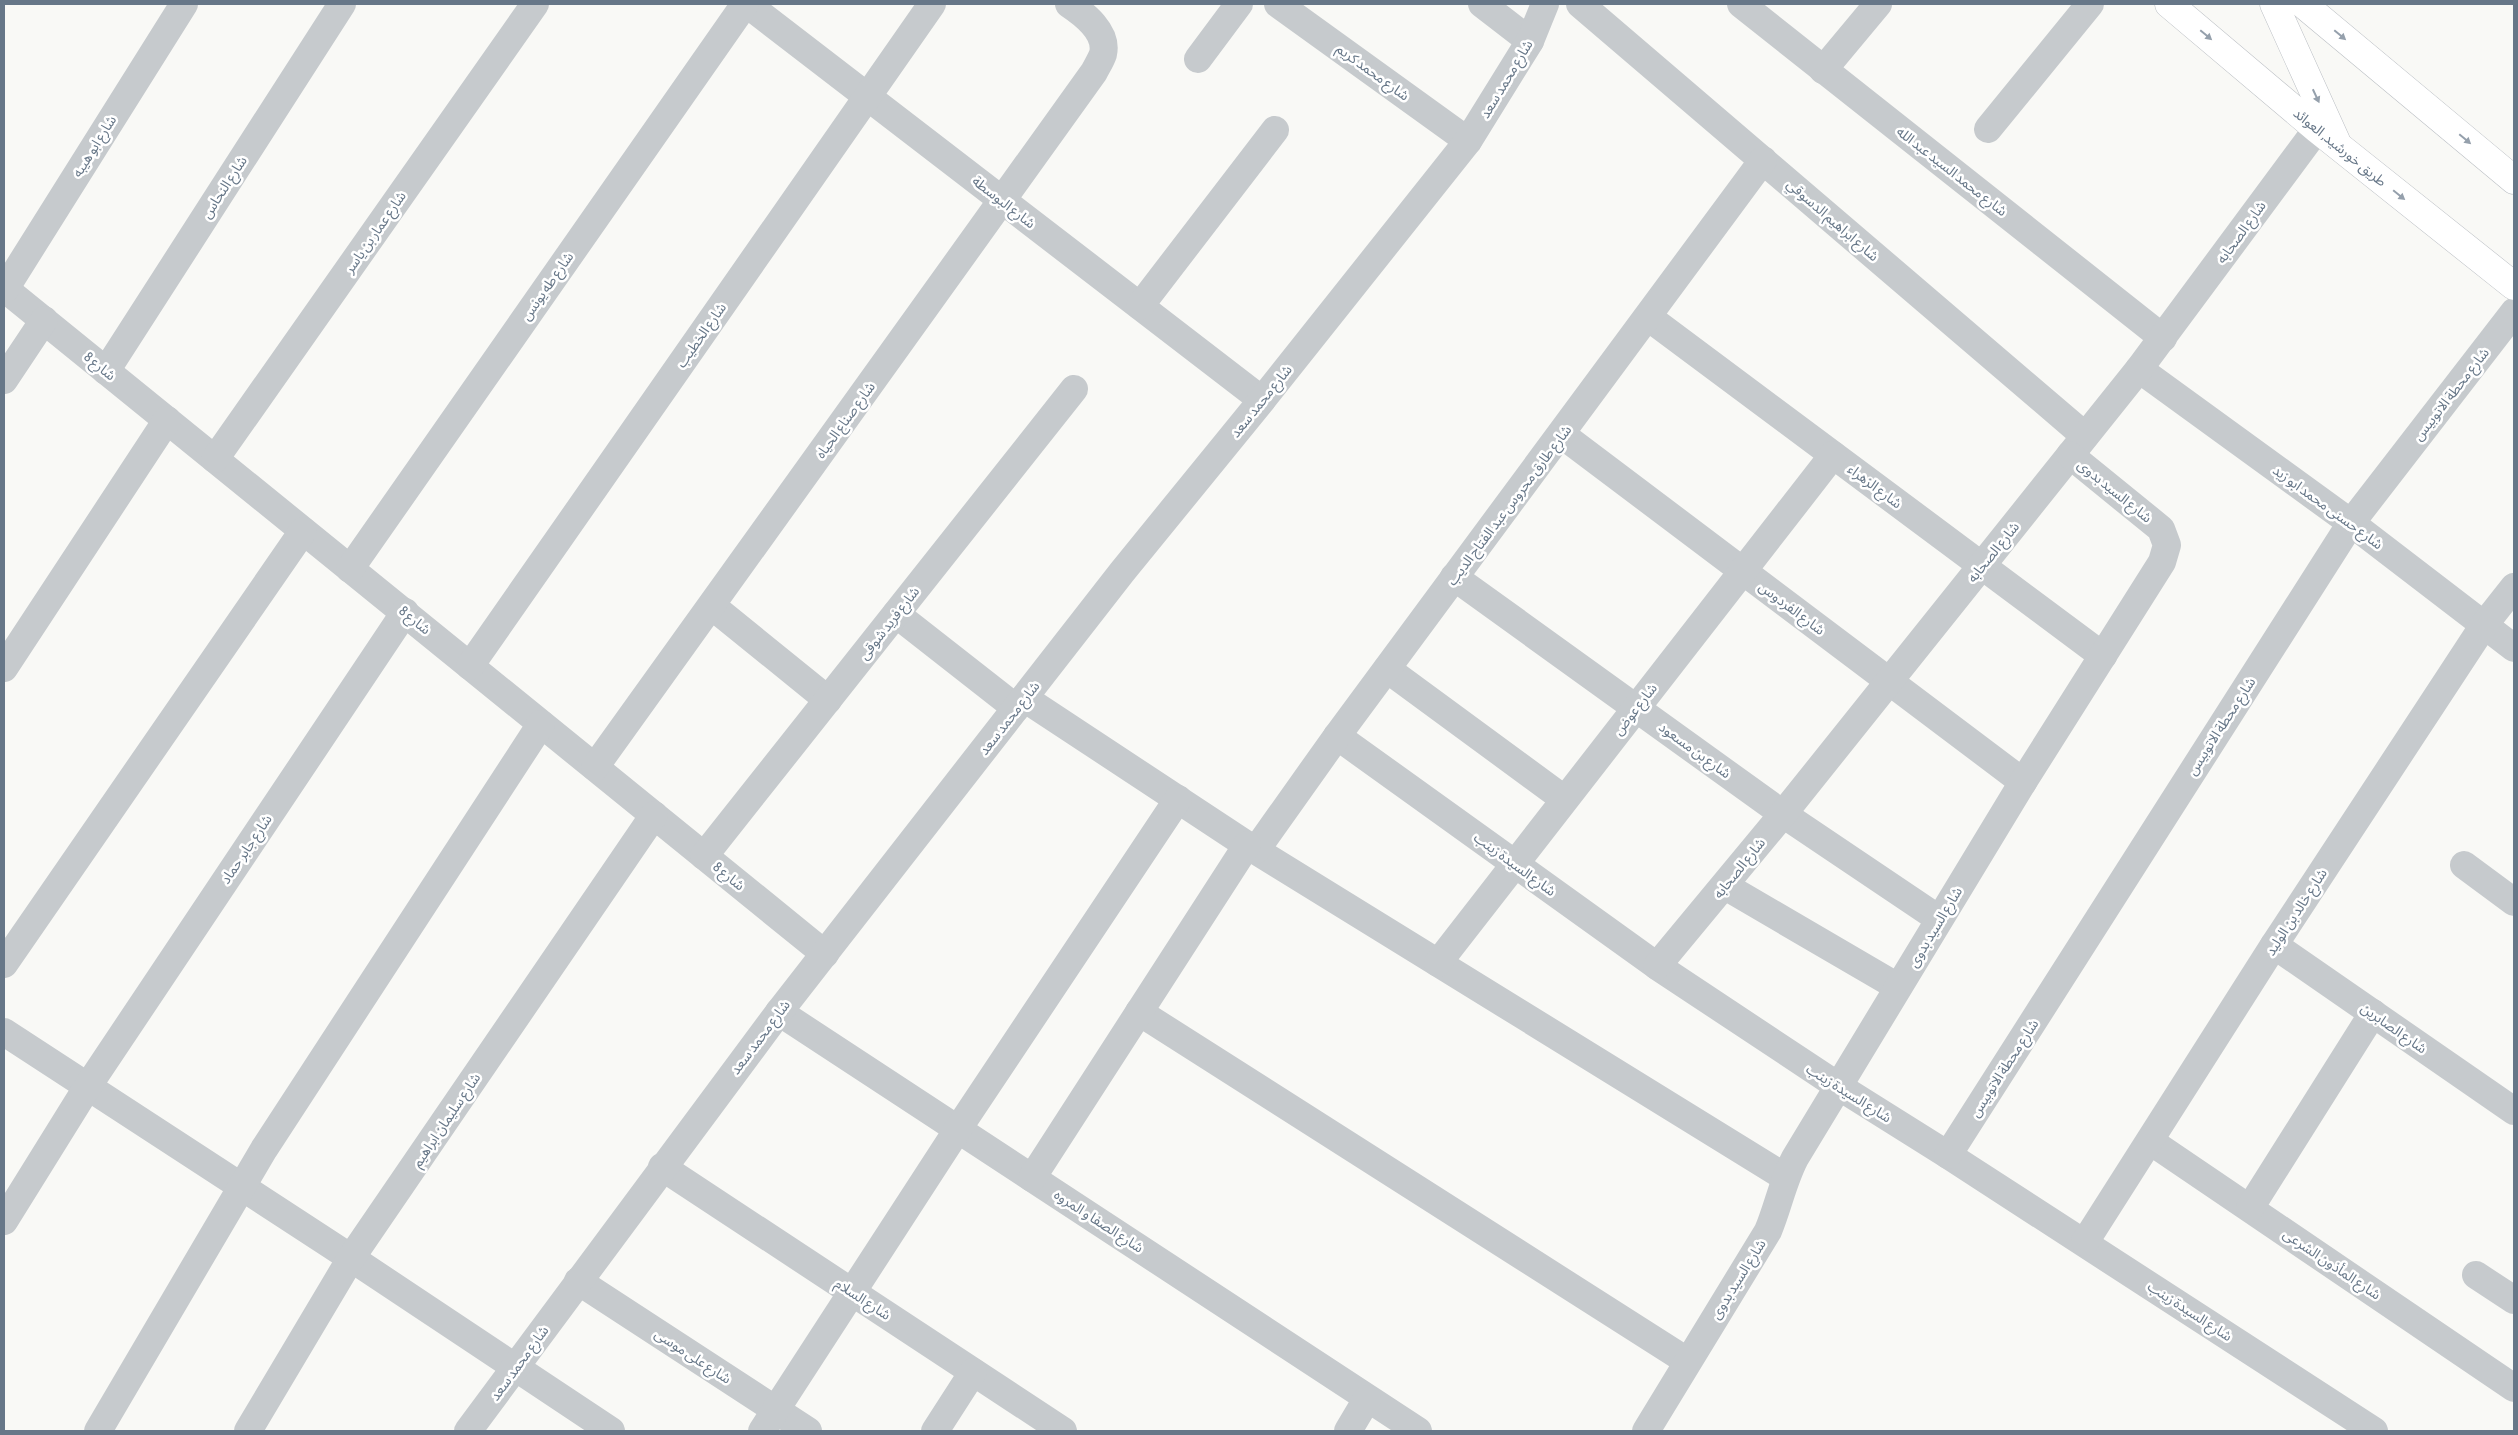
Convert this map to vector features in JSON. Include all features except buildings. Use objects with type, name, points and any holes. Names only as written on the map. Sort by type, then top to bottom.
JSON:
[{"type":"main road","name":"طريق خورشيد, العوائد","points":[[2169,4],[2339,147],[2514,286]]},
{"type":"main road","points":[[2274,4],[2339,147]]},
{"type":"main road","points":[[2303,4],[2514,180]]},
{"type":"street","name":"شارع ابو هيبه","points":[[4,289],[184,4]]},
{"type":"street","name":"شارع عمار بن ياسر","points":[[215,459],[535,4]]},
{"type":"street","name":"شارع البوسطة","points":[[746,4],[1262,400]]},
{"type":"street","name":"شارع طه يونس","points":[[350,569],[746,4]]},
{"type":"street","name":"شارع الخطيب","points":[[470,666],[932,4]]},
{"type":"street","name":"شارع صناع الحياه","points":[[595,767],[1094,72],[1104,53],[1102,39],[1089,18],[1069,4]]},
{"type":"street","points":[[1198,59],[1239,4]]},
{"type":"street","name":"شارع محمد كريم","points":[[1278,4],[1468,141]]},
{"type":"street","points":[[1482,4],[1530,41]]},
{"type":"street","name":"شارع محمد سعد","points":[[468,1431],[662,1167],[779,1012],[1122,572],[1468,141],[1530,41],[1545,4]]},
{"type":"street","name":"شارع ابراهيم الدسوقي","points":[[1580,4],[1763,160],[2077,446]]},
{"type":"street","name":"شارع محمد السيد عبد الله","points":[[1741,4],[2163,338]]},
{"type":"street","points":[[1823,70],[1878,4]]},
{"type":"street","points":[[1988,129],[2090,4]]},
{"type":"street","name":"شارع النحاس","points":[[106,371],[334,7]]},
{"type":"street","name":"شارع الصحابه","points":[[1657,966],[1725,886],[2139,369],[2317,129]]},
{"type":"street","points":[[1140,306],[1275,130]]},
{"type":"street","name":"شارع طارق محروس عبد الفتاح الديب","points":[[1032,1178],[1139,1012],[1251,848],[1387,669],[1763,160]]},
{"type":"street","name":"شارع 8","points":[[4,289],[405,612],[824,954]]},
{"type":"street","name":"شارع محطة الاتوبيس","points":[[1948,1155],[2351,523],[2514,312]]},
{"type":"street","name":"شارع الزهراء","points":[[1648,317],[2103,656]]},
{"type":"street","points":[[4,380],[44,320]]},
{"type":"street","name":"شارع حسنى محمد ابو زيد","points":[[2139,369],[2351,523],[2514,648]]},
{"type":"street","name":"شارع فريد شوقى","points":[[704,856],[1074,389]]},
{"type":"street","points":[[4,668],[167,420]]},
{"type":"street","name":"شارع الفردوس","points":[[1561,434],[2023,782]]},
{"type":"street","name":"شارع السيد بدوى","points":[[1646,1431],[1768,1231],[1777,1209],[1785,1177],[1794,1158],[2023,782],[2162,562],[2167,545],[2162,529],[2077,446]]},
{"type":"street","name":"شارع عوض","points":[[1438,963],[1833,455]]},
{"type":"street","points":[[4,964],[303,530]]},
{"type":"street","name":"شارع بن مسعود","points":[[1454,578],[1783,814],[1939,919]]},
{"type":"street","name":"شارع خالد بن الوليد","points":[[2085,1242],[2274,945],[2484,626],[2514,587]]},
{"type":"street","points":[[712,606],[828,700]]},
{"type":"street","name":"شارع جابر حماد","points":[[4,1221],[88,1086],[405,612]]},
{"type":"street","points":[[896,614],[1020,703],[1178,798],[1251,848],[1785,1177]]},
{"type":"street","points":[[1387,669],[1564,799]]},
{"type":"street","points":[[98,1431],[264,1150],[540,724]]},
{"type":"street","name":"شارع السيدة زينب","points":[[1337,736],[1657,966],[1838,1086],[2085,1242],[2374,1431]]},
{"type":"street","points":[[769,1421],[958,1129],[1178,798]]},
{"type":"street","name":"شارع سليمان ابراهيم","points":[[248,1431],[351,1258],[654,815]]},
{"type":"street","points":[[2464,865],[2514,902]]},
{"type":"street","points":[[1725,886],[1898,987]]},
{"type":"street","name":"شارع الصابرين","points":[[2274,945],[2514,1111]]},
{"type":"street","name":"شارع الصفا و المروه","points":[[779,1012],[1418,1431]]},
{"type":"street","points":[[1139,1012],[1687,1361]]},
{"type":"street","points":[[2250,1208],[2373,1013]]},
{"type":"street","points":[[4,1032],[351,1258],[611,1431]]},
{"type":"street","name":"شارع المأذون الشرعى","points":[[2150,1140],[2514,1388]]},
{"type":"street","name":"شارع السلام","points":[[662,1167],[1063,1431]]},
{"type":"street","points":[[2476,1275],[2514,1300]]},
{"type":"street","name":"شارع على موسى","points":[[578,1281],[769,1421],[808,1431]]},
{"type":"street","points":[[935,1431],[973,1372]]},
{"type":"street","points":[[1348,1431],[1368,1399]]}]
